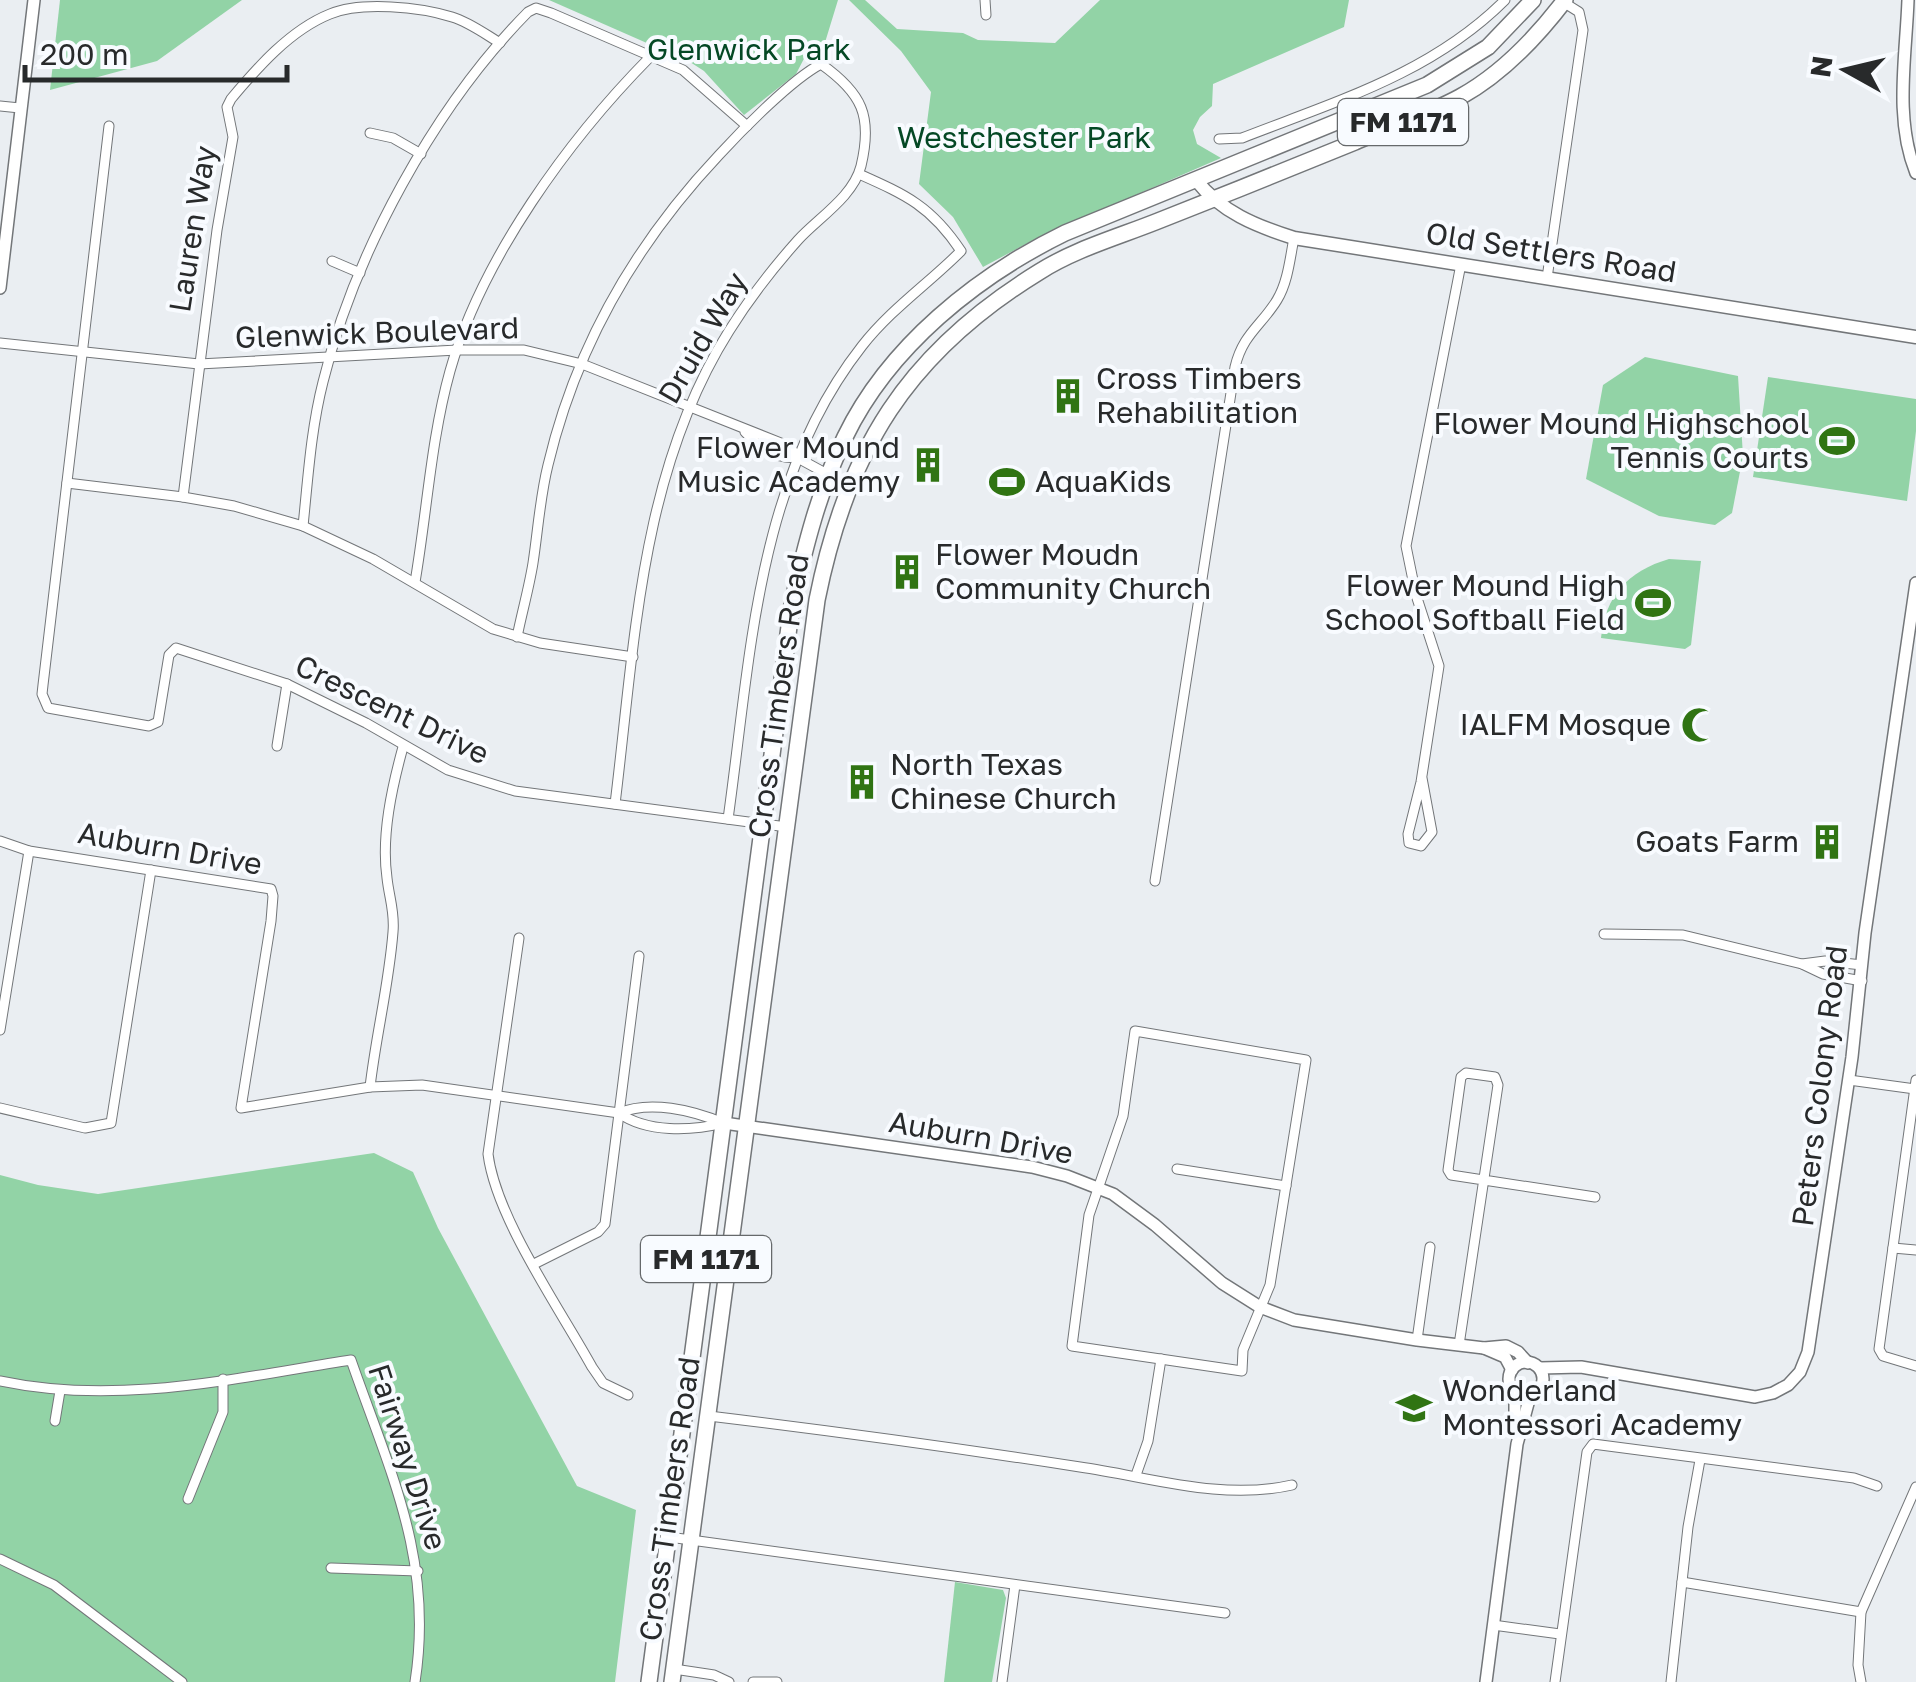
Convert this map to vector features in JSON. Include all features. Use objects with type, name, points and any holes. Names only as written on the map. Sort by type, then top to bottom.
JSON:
[{"type":"main road","name":"Cross Timbers Road","points":[[649,1682],[792,604],[804,548],[846,434],[883,375],[949,308],[1024,253],[1419,89],[1488,46],[1509,29],[1533,0]]},
{"type":"main road","name":"Cross Timbers Road","points":[[673,1676],[816,600],[831,534],[869,440],[922,369],[968,325],[1040,272],[1078,252],[1459,98],[1509,62],[1564,1]]},
{"type":"main road","points":[[1419,89],[1432,110]]},
{"type":"main road","name":"Old Settlers Road","points":[[1196,180],[1212,200],[1263,228],[1294,238],[1916,337]]},
{"type":"street","points":[[0,288],[34,0]]},
{"type":"street","points":[[985,0],[986,15]]},
{"type":"street","points":[[1219,139],[1242,138],[1397,77],[1450,48],[1506,0]]},
{"type":"street","points":[[1908,0],[1903,109],[1916,174]]},
{"type":"street","points":[[1547,278],[1583,30],[1579,12],[1564,1]]},
{"type":"street","name":"Lauren Way","points":[[182,497],[233,137],[227,107],[268,57],[333,12],[369,6],[456,18],[500,43]]},
{"type":"street","points":[[303,526],[312,440],[330,358],[360,273],[421,154],[461,93],[528,12],[536,8],[691,76],[747,126]]},
{"type":"street","points":[[415,582],[439,423],[457,350],[489,278],[517,227],[594,116],[650,56]]},
{"type":"street","points":[[516,637],[547,466],[601,319],[642,248],[694,181],[747,126],[821,64],[842,79],[862,104],[866,133],[859,174],[904,194],[927,210],[961,251],[904,298],[863,344],[822,406],[796,457],[764,562],[728,819]]},
{"type":"street","points":[[0,106],[20,108]]},
{"type":"street","points":[[110,126],[66,483],[234,506],[303,526],[415,582],[466,615],[516,637],[633,657]]},
{"type":"street","points":[[370,132],[392,138],[421,154]]},
{"type":"street","name":"Druid Way","points":[[615,804],[651,529],[688,408],[729,331],[769,275],[859,174]]},
{"type":"street","points":[[1154,881],[1236,367],[1247,334],[1281,292],[1294,238]]},
{"type":"street","points":[[332,261],[360,273]]},
{"type":"street","points":[[1422,778],[1432,832],[1421,846],[1409,842],[1408,834],[1422,778],[1440,666],[1416,595],[1406,546],[1461,264]]},
{"type":"street","name":"Glenwick Boulevard","points":[[0,343],[199,364],[524,350],[582,364],[790,447],[796,457],[849,486]]},
{"type":"street","name":"Crescent Drive","points":[[66,483],[43,685],[48,708],[149,726],[158,722],[169,655],[176,648],[287,684],[448,770],[484,784],[515,792],[787,827]]},
{"type":"street","name":"Peters Colony Road","points":[[1537,1370],[1586,1370],[1746,1396],[1773,1393],[1794,1379],[1805,1362],[1849,1080],[1916,583]]},
{"type":"street","points":[[277,746],[287,684]]},
{"type":"street","points":[[370,1086],[393,932],[394,904],[386,878],[387,847],[392,794],[404,746]]},
{"type":"street","name":"Auburn Drive","points":[[0,841],[29,851],[271,889],[271,921],[241,1108],[370,1086],[422,1085],[619,1112],[636,1106],[700,1114],[724,1123],[1032,1167],[1098,1188],[1142,1215],[1222,1283],[1260,1307],[1310,1325],[1484,1348],[1506,1346],[1537,1370]]},
{"type":"street","points":[[0,1030],[4,980],[29,851]]},
{"type":"street","points":[[0,1108],[85,1128],[111,1123],[151,870]]},
{"type":"street","points":[[1604,934],[1682,935],[1862,981]]},
{"type":"street","points":[[519,938],[488,1154],[492,1178],[534,1264],[603,1383],[628,1395]]},
{"type":"street","points":[[534,1264],[598,1232],[605,1224],[640,956]]},
{"type":"street","points":[[1802,964],[1862,965]]},
{"type":"street","points":[[1135,1031],[1306,1060],[1270,1284],[1243,1350],[1242,1371],[1072,1346],[1089,1215],[1098,1188],[1123,1116],[1135,1031]]},
{"type":"street","points":[[1458,1345],[1485,1182],[1498,1085],[1495,1077],[1466,1073],[1461,1077],[1448,1170],[1451,1175],[1485,1182],[1595,1197]]},
{"type":"street","points":[[1849,1080],[1915,1089]]},
{"type":"street","points":[[1916,1080],[1879,1350],[1883,1356],[1916,1366]]},
{"type":"street","name":"Auburn Drive","points":[[619,1112],[633,1123],[696,1130],[724,1123]]},
{"type":"street","points":[[1177,1169],[1286,1186]]},
{"type":"street","points":[[1417,1340],[1430,1247]]},
{"type":"street","points":[[1893,1248],[1916,1250]]},
{"type":"street","points":[[1484,1348],[1504,1357],[1512,1370]]},
{"type":"street","points":[[1136,1475],[1148,1441],[1161,1359]]},
{"type":"street","name":"Fairway Drive","points":[[0,1381],[60,1391],[146,1390],[351,1360],[408,1526],[418,1572],[421,1632],[415,1682]]},
{"type":"street","points":[[1486,1682],[1516,1444],[1515,1392],[1510,1382],[1512,1370],[1518,1364],[1537,1370],[1537,1392],[1530,1396],[1516,1444]]},
{"type":"street","points":[[188,1499],[223,1412],[223,1380]]},
{"type":"street","points":[[55,1421],[60,1391]]},
{"type":"street","points":[[1515,1392],[1530,1396]]},
{"type":"street","points":[[709,1416],[1222,1490],[1268,1491],[1292,1486]]},
{"type":"street","points":[[1555,1682],[1587,1452],[1593,1444],[1854,1478],[1877,1486]]},
{"type":"street","points":[[1671,1682],[1700,1460]]},
{"type":"street","points":[[1861,1682],[1860,1612],[1916,1487]]},
{"type":"street","points":[[669,1537],[1225,1613]]},
{"type":"street","points":[[0,1559],[54,1585],[182,1682]]},
{"type":"street","points":[[331,1568],[418,1572]]},
{"type":"street","points":[[1682,1582],[1860,1612]]},
{"type":"street","points":[[1002,1682],[1015,1585]]},
{"type":"street","points":[[1493,1625],[1560,1634]]},
{"type":"street","points":[[673,1676],[714,1675],[729,1682]]},
{"type":"street","points":[[754,1682],[773,1682]]},
{"type":"green space","points":[[60,0],[242,0],[157,61],[50,90]]},
{"type":"green space","name":"Glenwick Park","points":[[549,0],[838,0],[823,49],[810,47],[796,74],[744,115],[704,71],[690,62]]},
{"type":"green space","name":"Westchester Park","points":[[849,0],[865,0],[897,29],[963,33],[978,40],[1055,43],[1100,0],[1349,0],[1344,27],[1213,84],[1212,106],[1193,130],[1197,144],[1221,158],[1039,237],[983,267],[953,217],[919,184],[931,92],[901,51]]},
{"type":"green space","points":[[1645,357],[1738,376],[1743,456],[1732,513],[1715,525],[1659,516],[1586,479],[1603,385]]},
{"type":"green space","name":"Flower Mound Highschool Tennis Courts","points":[[1768,377],[1916,399],[1907,501],[1753,477]]},
{"type":"green space","name":"Flower Mound High School Softball Field","points":[[1669,559],[1701,561],[1691,645],[1685,649],[1601,638],[1608,610],[1621,587],[1642,570]]},
{"type":"green space","points":[[374,1153],[413,1172],[438,1228],[577,1486],[636,1510],[615,1682],[0,1682],[0,1175],[98,1194]]},
{"type":"green space","points":[[955,1582],[1003,1590],[1006,1598],[992,1682],[944,1682]]},
{"type":"place","name":"Cross Timbers Rehabilitation","points":[[1068,396]]},
{"type":"place","name":"Flower Mound Highschool Tennis Courts","points":[[1837,441]]},
{"type":"place","name":"Flower Mound Music Academy","points":[[928,465]]},
{"type":"place","name":"AquaKids","points":[[1007,482]]},
{"type":"place","name":"Flower Moudn Community Church","points":[[907,572]]},
{"type":"place","name":"Flower Mound High School Softball Field","points":[[1653,603]]},
{"type":"place","name":"IALFM Mosque","points":[[1699,725]]},
{"type":"place","name":"North Texas Chinese Church","points":[[862,782]]},
{"type":"place","name":"Goats Farm","points":[[1827,842]]},
{"type":"place","name":"Wonderland Montessori Academy","points":[[1414,1408]]}]
